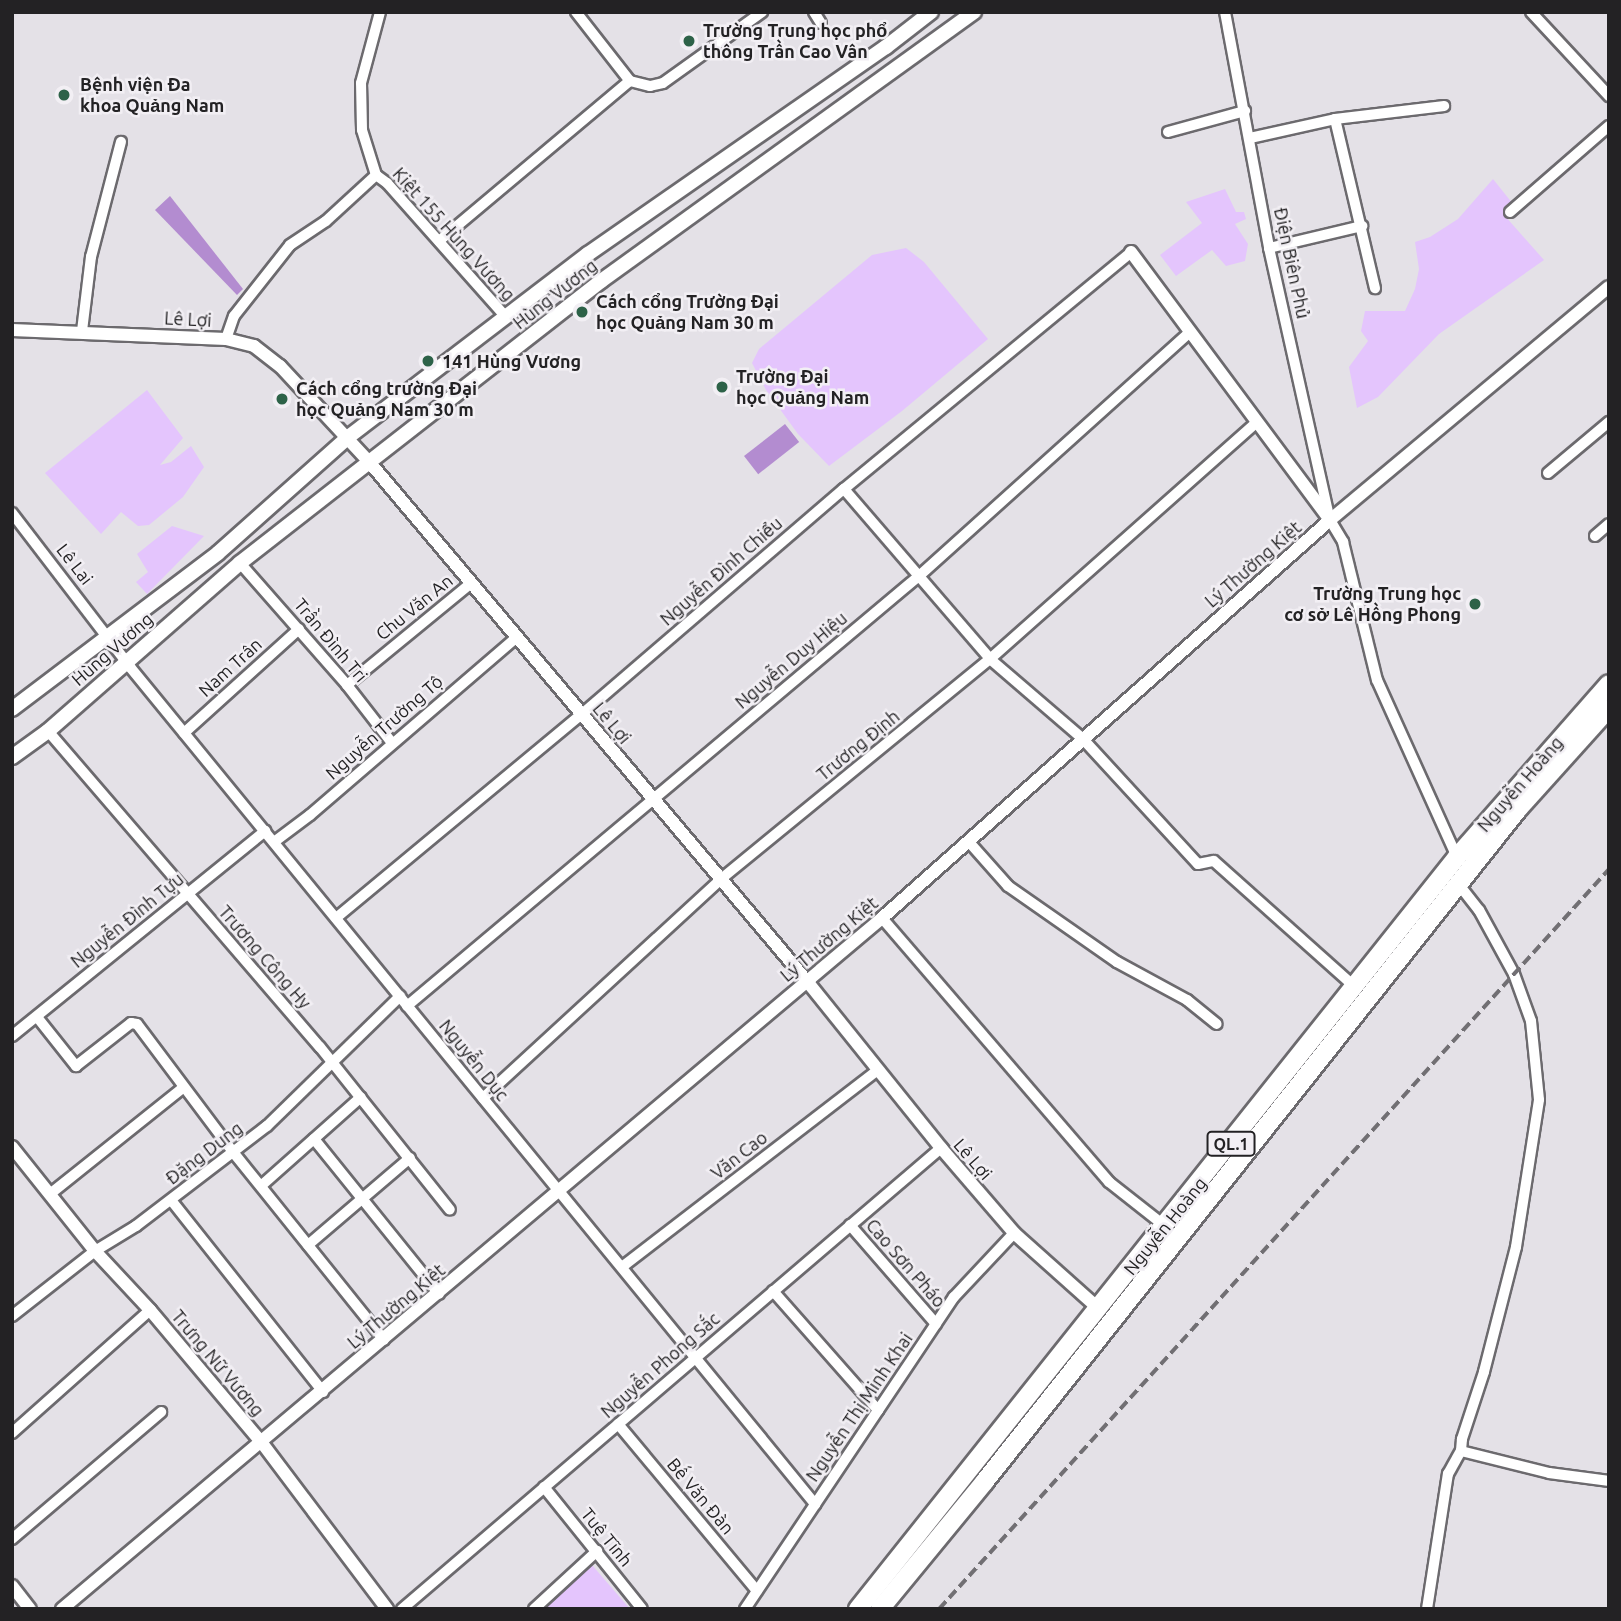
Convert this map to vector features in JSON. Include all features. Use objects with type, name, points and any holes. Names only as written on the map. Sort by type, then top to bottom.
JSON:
[{"type":"highway","name":"Nguyễn Hoàng","points":[[880,1609],[1287,1087],[1355,987],[1457,857],[1609,684]]},
{"type":"highway","name":"Nguyễn Hoàng","points":[[858,1609],[1165,1226],[1460,886],[1518,809],[1609,708]]},
{"type":"main road","name":"Hùng Vương","points":[[12,709],[218,554],[347,438],[588,254],[886,47],[931,12]]},
{"type":"main road","name":"Hùng Vương","points":[[12,757],[48,731],[240,563],[371,464],[601,282],[965,15]]},
{"type":"street","points":[[226,339],[234,316],[290,244],[326,221],[376,175],[362,130],[360,83],[380,12]]},
{"type":"street","points":[[576,12],[630,81],[650,86],[663,83],[762,12]]},
{"type":"street","points":[[814,12],[821,23]]},
{"type":"street","name":"Điện Biên Phủ","points":[[1224,12],[1269,248],[1329,520],[1343,542],[1377,680],[1457,857]]},
{"type":"street","points":[[1531,12],[1609,96]]},
{"type":"street","points":[[439,241],[630,81]]},
{"type":"street","points":[[1250,138],[1335,119],[1444,106]]},
{"type":"street","points":[[1168,132],[1245,111]]},
{"type":"street","points":[[1335,119],[1375,288]]},
{"type":"street","points":[[1510,212],[1609,126]]},
{"type":"street","points":[[82,331],[91,257],[121,142]]},
{"type":"street","name":"Kiệt 155 Hùng Vương","points":[[376,175],[506,317]]},
{"type":"street","points":[[1269,248],[1362,226]]},
{"type":"street","points":[[1131,252],[1329,520]]},
{"type":"street","name":"Nguyễn Đình Chiểu","points":[[335,918],[582,714],[844,489],[1131,252]]},
{"type":"street","name":"Lý Thường Kiệt","points":[[62,1609],[323,1392],[882,918],[1329,520],[1609,287]]},
{"type":"street","name":"Lê Lợi","points":[[12,330],[226,339],[254,346],[280,366],[371,464],[806,980],[941,1148],[1014,1233],[1098,1308]]},
{"type":"street","name":"Nguyễn Duy Hiệu","points":[[407,1006],[919,576],[1190,332]]},
{"type":"street","name":"Trương Định","points":[[483,1098],[721,879],[990,659],[1257,422]]},
{"type":"street","points":[[1548,473],[1608,423]]},
{"type":"street","points":[[844,489],[990,659],[1082,738],[1198,864],[1214,860],[1355,987]]},
{"type":"street","name":"Lê Lai","points":[[12,513],[109,636]]},
{"type":"street","points":[[1595,536],[1609,524]]},
{"type":"street","name":"Trần Đình Tri","points":[[240,563],[347,685],[392,743]]},
{"type":"street","name":"Chu Văn An","points":[[347,685],[471,583]]},
{"type":"street","name":"Nam Trân","points":[[184,733],[299,629]]},
{"type":"street","name":"Nguyễn Dục","points":[[109,636],[184,733],[815,1504]]},
{"type":"street","name":"Nguyễn Trường Tộ","points":[[274,842],[310,816],[517,637]]},
{"type":"street","name":"Trương Công Hy","points":[[48,731],[334,1064],[450,1210]]},
{"type":"street","name":"Nguyễn Đình Tựu","points":[[12,1037],[265,831]]},
{"type":"street","points":[[969,842],[1009,886],[1105,954],[1187,1000],[1217,1024]]},
{"type":"street","points":[[1427,1609],[1448,1474],[1461,1451],[1516,1247],[1539,1100],[1536,1047],[1518,986],[1493,934],[1460,886]]},
{"type":"street","points":[[882,918],[1109,1182],[1165,1226]]},
{"type":"street","name":"Đặng Dung","points":[[14,1312],[267,1126],[334,1064],[400,996]]},
{"type":"street","points":[[37,1017],[76,1066],[134,1021],[233,1152],[384,1340]]},
{"type":"street","name":"Văn Cao","points":[[622,1267],[878,1070]]},
{"type":"street","points":[[50,1195],[183,1088]]},
{"type":"street","points":[[262,1185],[361,1097]]},
{"type":"street","points":[[314,1139],[439,1294]]},
{"type":"street","name":"Trưng Nữ Vương","points":[[12,1147],[95,1251],[150,1310],[262,1443],[387,1609]]},
{"type":"street","name":"Nguyễn Phong Sắc","points":[[402,1609],[941,1148]]},
{"type":"street","points":[[308,1245],[410,1158]]},
{"type":"street","points":[[171,1199],[323,1392]]},
{"type":"street","name":"Cao Sơn Pháo","points":[[850,1225],[936,1324]]},
{"type":"street","name":"Nguyễn Thị Minh Khai","points":[[745,1609],[954,1297],[1014,1233]]},
{"type":"street","points":[[773,1291],[878,1410]]},
{"type":"street","points":[[12,1433],[150,1310]]},
{"type":"street","points":[[12,1539],[161,1412]]},
{"type":"street","name":"Bế Văn Đàn","points":[[618,1424],[757,1591]]},
{"type":"street","points":[[1461,1451],[1549,1472],[1609,1482]]},
{"type":"street","name":"Tuệ Tĩnh","points":[[544,1487],[642,1609]]},
{"type":"street","points":[[534,1609],[597,1551]]},
{"type":"street","points":[[12,1586],[30,1609]]},
{"type":"shaded area","points":[[1493,179],[1513,204],[1505,216],[1544,260],[1439,334],[1378,397],[1357,408],[1349,367],[1368,341],[1361,331],[1365,311],[1405,311],[1415,289],[1419,269],[1415,242],[1430,237],[1458,219]]},
{"type":"shaded area","points":[[1225,189],[1236,212],[1244,212],[1246,219],[1235,224],[1248,244],[1245,261],[1226,266],[1212,250],[1176,276],[1160,255],[1202,223],[1186,202]]},
{"type":"shaded area","points":[[170,196],[243,289],[237,295],[155,210]]},
{"type":"shaded area","points":[[906,248],[924,262],[988,339],[902,411],[829,466],[798,434],[766,390],[752,363],[759,349],[872,255]]},
{"type":"shaded area","points":[[147,390],[183,438],[160,465],[171,462],[191,446],[204,467],[183,497],[149,525],[138,526],[121,512],[101,534],[45,473]]},
{"type":"shaded area","points":[[785,424],[799,442],[758,474],[744,456]]},
{"type":"shaded area","points":[[172,526],[204,536],[147,594],[136,582],[148,572],[137,554]]},
{"type":"shaded area","points":[[592,1565],[630,1609],[545,1609]]},
{"type":"railway","points":[[939,1609],[1609,869]]},
{"type":"place","name":"Trường Trung học phổ thông Trần Cao Vân","points":[[689,41]]},
{"type":"place","name":"Bệnh viện Đa khoa Quảng Nam","points":[[64,95]]},
{"type":"place","name":"Cách cổng Trường Đại học Quảng Nam 30 m","points":[[582,312]]},
{"type":"place","name":"141 Hùng Vương","points":[[428,361]]},
{"type":"place","name":"Trường Đại học Quảng Nam","points":[[722,387]]},
{"type":"place","name":"Cách cổng trường Đại học Quảng Nam 30 m","points":[[282,399]]},
{"type":"place","name":"Trường Trung học cơ sở Lê Hồng Phong","points":[[1475,604]]}]
